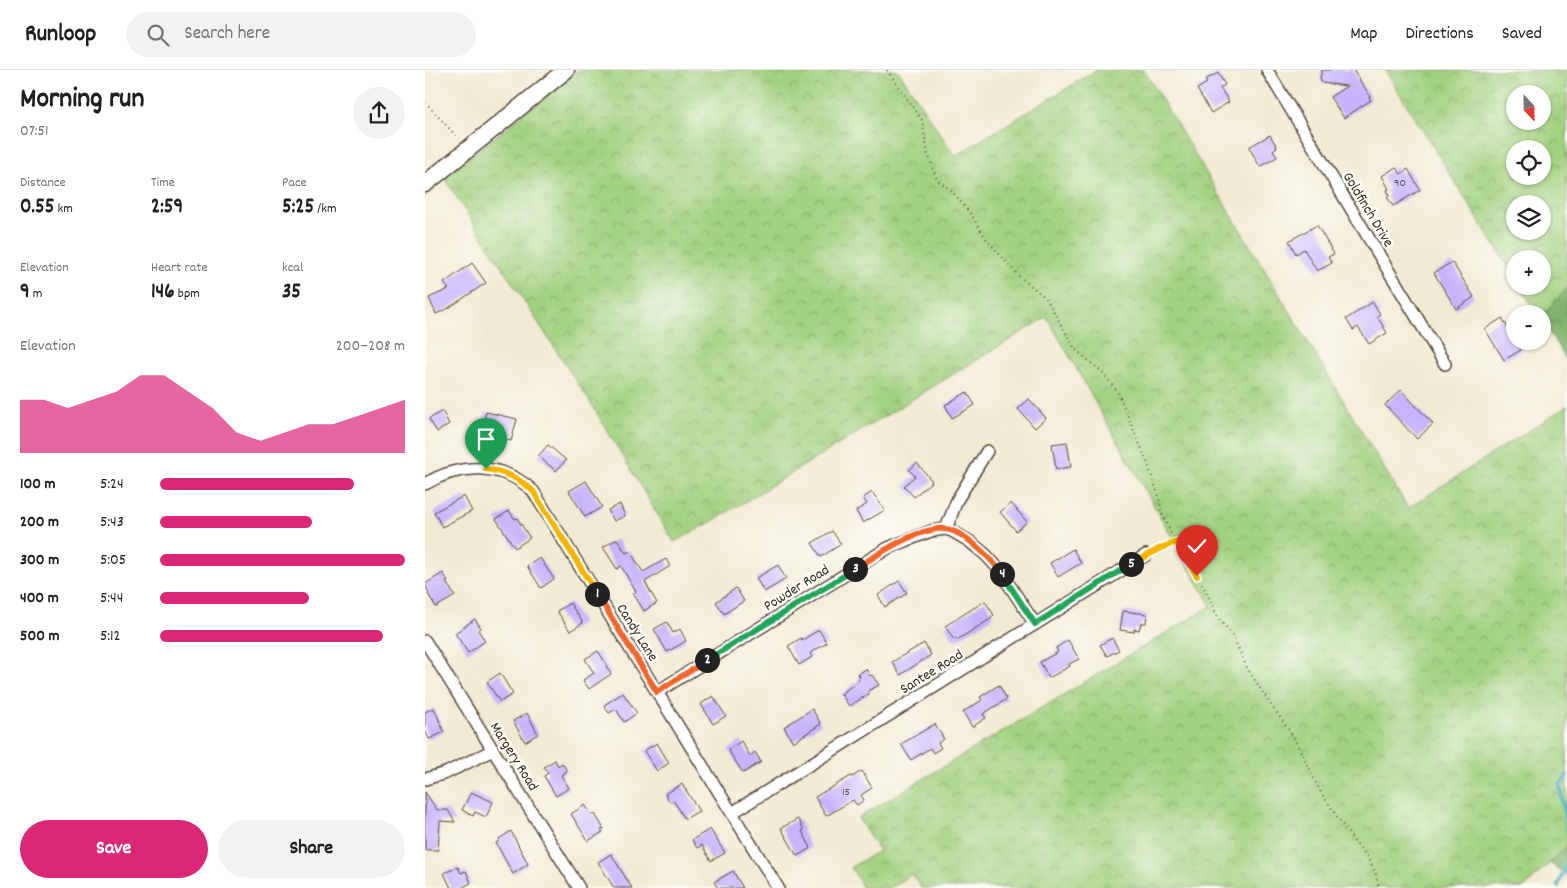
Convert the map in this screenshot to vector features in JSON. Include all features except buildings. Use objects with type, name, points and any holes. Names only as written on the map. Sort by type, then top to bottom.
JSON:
[{"type":"street","points":[[425,184],[566,70]]},
{"type":"street","name":"Goldfinch Drive","points":[[1267,70],[1445,364]]},
{"type":"street","points":[[987,451],[957,500],[946,529],[969,541],[992,561],[1035,624]]},
{"type":"street","name":"Candy Lane","points":[[427,480],[457,471],[486,469],[512,475],[533,491],[779,888]]},
{"type":"street","name":"Powder Road","points":[[657,692],[888,548],[921,534],[946,529]]},
{"type":"street","name":"Santee Road","points":[[733,813],[1146,555]]},
{"type":"street","name":"Margery Road","points":[[425,641],[579,888]]},
{"type":"street","points":[[425,779],[446,772],[493,750]]},
{"type":"path","points":[[887,70],[921,120],[927,154],[937,180],[952,191],[970,213],[987,240],[1019,276],[1046,298],[1075,349],[1103,373],[1118,393],[1155,483],[1161,512],[1176,542],[1205,589],[1218,618],[1232,634],[1247,668],[1289,730],[1320,791],[1355,843],[1367,856],[1376,874],[1379,888]]},
{"type":"path","points":[[425,102],[468,150]]},
{"type":"path","points":[[1146,555],[1176,542]]},
{"type":"green space","points":[[578,70],[898,70],[955,156],[1097,70],[1144,70],[1408,508],[1567,406],[1567,846],[1524,888],[921,888],[912,874],[889,888],[863,888],[851,867],[879,851],[858,818],[1211,606],[1047,317],[718,518],[674,542],[592,405],[444,178]]},
{"type":"green space","points":[[1385,70],[1567,70],[1567,288],[1551,306],[1532,305],[1525,295],[1551,295],[1551,250],[1506,250],[1506,264]]},
{"type":"green space","points":[[1567,288],[1567,361],[1551,335],[1551,306]]},
{"type":"green space","points":[[1567,846],[1567,876],[1550,863]]},
{"type":"waterway","points":[[1567,775],[1560,785],[1567,829]]},
{"type":"waterway","points":[[1558,886],[1567,862]]},
{"type":"route","points":[[486,469],[512,475],[533,491],[657,692],[888,548],[931,531],[946,529],[952,531],[969,541],[986,555],[998,568],[1035,624],[1146,555],[1174,541],[1197,576]]}]
